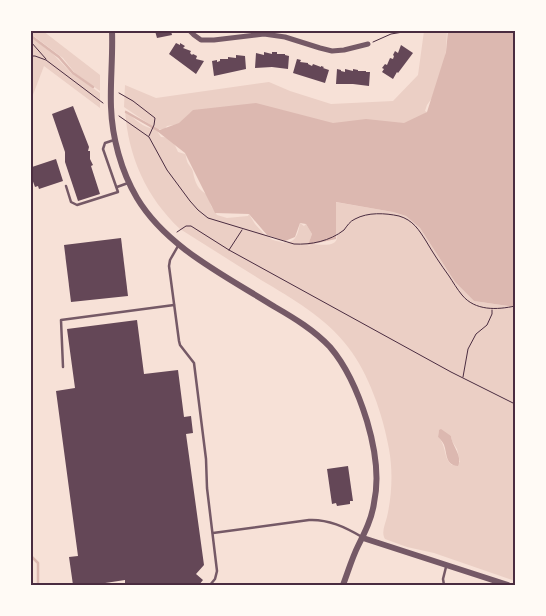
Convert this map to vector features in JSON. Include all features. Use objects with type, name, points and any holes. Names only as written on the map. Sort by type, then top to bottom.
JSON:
[{"type":"street","points":[[112,31],[111,109],[120,159],[136,197],[158,226],[179,245],[295,319],[318,336],[336,356],[353,384],[362,404],[374,452],[377,484],[374,504],[363,538],[343,585]]},
{"type":"street","points":[[190,31],[202,40],[264,34],[285,36],[320,48],[332,50],[344,50],[368,44]]},
{"type":"street","points":[[363,538],[505,584]]},
{"type":"lane","points":[[66,186],[71,202],[77,205],[118,192],[103,149],[105,143],[116,140]]},
{"type":"lane","points":[[116,188],[129,183]]},
{"type":"lane","points":[[179,245],[170,260],[169,266],[180,345],[194,363],[207,464],[207,488],[217,571],[215,579],[210,585]]},
{"type":"lane","points":[[63,368],[61,320],[174,305]]},
{"type":"lane","points":[[213,533],[319,519],[351,530],[363,538]]},
{"type":"lane","points":[[444,585],[443,579],[446,565]]},
{"type":"path","points":[[368,44],[391,34],[409,31]]},
{"type":"path","points":[[31,42],[46,60],[149,137],[167,170],[190,201],[208,218],[294,244],[302,244],[324,241],[342,231],[354,220],[365,216],[375,214],[400,216],[411,221],[420,230],[435,257],[463,296],[472,303],[492,309],[515,306]]},
{"type":"path","points":[[31,56],[46,60]]},
{"type":"path","points":[[111,88],[133,101],[155,118],[149,137]]},
{"type":"path","points":[[170,237],[186,226],[191,226],[229,250],[463,378],[515,404]]},
{"type":"path","points":[[229,250],[243,229]]},
{"type":"path","points":[[463,378],[468,349],[476,334],[487,325],[492,309]]},
{"type":"shaded area","points":[[31,31],[43,31],[100,75],[100,91],[75,73],[63,58],[31,34]]},
{"type":"shaded area","points":[[424,31],[447,31],[444,61],[432,98],[425,111],[427,112],[409,123],[335,125],[281,110],[190,113],[180,124],[167,126],[164,130],[159,129],[157,131],[161,137],[172,141],[178,152],[185,153],[198,186],[208,195],[211,206],[217,215],[227,218],[248,216],[249,214],[266,236],[284,243],[285,241],[286,243],[290,242],[295,238],[300,223],[304,226],[306,224],[312,234],[309,246],[312,244],[331,244],[336,240],[335,202],[406,216],[420,228],[455,282],[474,301],[515,307],[515,499],[513,510],[515,521],[515,581],[434,553],[407,547],[385,539],[383,531],[391,492],[389,449],[374,395],[356,358],[339,336],[308,309],[180,229],[168,217],[148,189],[130,144],[125,110],[143,125],[150,128],[152,126],[124,107],[125,85],[156,98],[269,82],[331,104],[393,101],[418,75]],"holes":[[[439,430],[451,436],[460,462],[452,465],[447,459],[443,444],[438,437]]]},
{"type":"shaded area","points":[[448,31],[515,31],[515,307],[474,301],[455,282],[420,228],[406,216],[336,202],[336,239],[308,245],[312,234],[306,224],[300,223],[295,237],[285,241],[267,235],[249,214],[215,213],[185,153],[157,131],[179,123],[193,110],[256,103],[333,123],[366,119],[404,123],[427,112],[446,52]]},
{"type":"shaded area","points":[[31,37],[53,54],[71,73],[100,93],[100,108],[44,66],[31,100]]},
{"type":"shaded area","points":[[441,429],[451,436],[459,458],[458,466],[448,460],[444,445],[438,437],[439,430]]},
{"type":"building","points":[[155,31],[171,31],[172,35],[157,38]]},
{"type":"building","points":[[176,43],[185,46],[183,48],[191,51],[192,55],[197,56],[196,59],[204,61],[196,74],[169,54]]},
{"type":"building","points":[[401,45],[413,53],[393,79],[382,72],[384,69],[382,68],[385,64],[387,65],[390,58],[393,59],[395,51],[398,53]]},
{"type":"building","points":[[264,52],[272,54],[272,52],[277,52],[277,54],[289,56],[288,69],[272,67],[255,68],[256,53],[264,55]]},
{"type":"building","points":[[236,55],[245,56],[246,69],[214,76],[212,61],[217,60],[217,62],[220,59],[228,59],[228,57],[236,58]]},
{"type":"building","points":[[297,59],[301,60],[300,62],[308,63],[312,66],[313,64],[321,66],[329,70],[325,83],[293,73]]},
{"type":"building","points":[[337,69],[345,72],[345,69],[353,71],[353,69],[370,72],[369,86],[336,84]]},
{"type":"building","points":[[73,106],[89,147],[88,151],[90,151],[90,159],[93,165],[91,166],[100,194],[78,201],[65,162],[65,152],[52,114]]},
{"type":"building","points":[[56,159],[63,181],[39,189],[38,186],[35,187],[31,176],[32,167]]},
{"type":"building","points":[[121,238],[128,296],[71,302],[64,245]]},
{"type":"building","points":[[137,320],[144,374],[178,370],[184,417],[191,416],[193,433],[186,434],[204,565],[196,574],[203,580],[199,585],[125,585],[125,580],[92,585],[73,585],[69,557],[78,556],[56,391],[75,388],[67,329]]},
{"type":"building","points":[[348,466],[353,501],[350,501],[350,504],[337,506],[336,503],[332,504],[327,469]]},
{"type":"waterway","points":[[31,36],[59,57],[73,73],[93,87]]},
{"type":"waterway","points":[[126,112],[161,132]]},
{"type":"waterway","points":[[31,556],[38,563],[38,585]]}]
